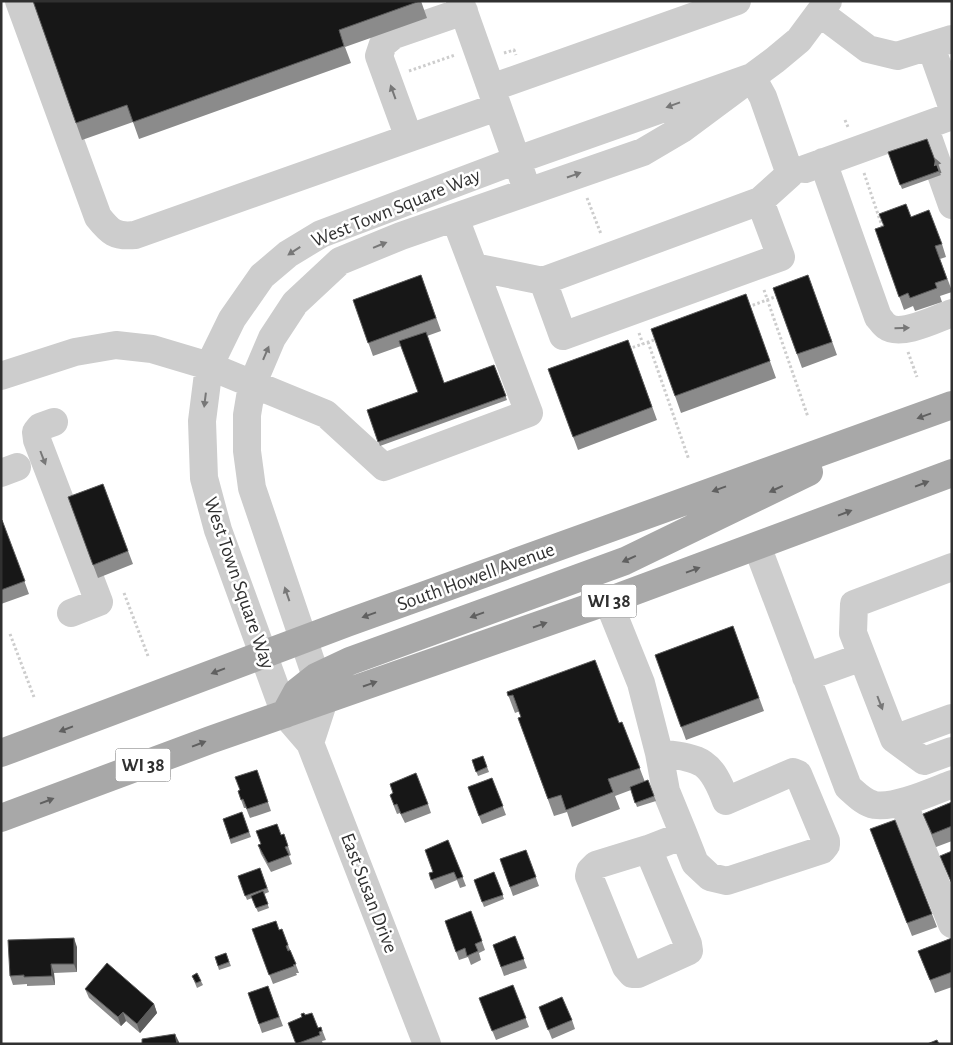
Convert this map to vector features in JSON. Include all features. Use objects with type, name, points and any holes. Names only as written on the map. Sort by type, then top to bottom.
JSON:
[{"type":"main road","name":"South Howell Avenue","points":[[1,753],[302,640],[952,406]]},
{"type":"main road","points":[[285,714],[296,692],[320,689],[360,657],[625,561],[790,482],[897,426]]},
{"type":"main road","name":"WI 38","points":[[320,689],[608,601],[952,473]]},
{"type":"main road","name":"WI 38","points":[[1,818],[285,714]]},
{"type":"street","points":[[19,1],[98,217],[109,230],[122,236],[135,235],[409,138],[494,98],[737,1]]},
{"type":"street","points":[[409,138],[379,56],[383,44],[394,35],[462,6],[528,191]]},
{"type":"street","points":[[824,7],[868,49],[897,56],[941,43],[952,106]]},
{"type":"street","name":"West Town Square Way","points":[[320,689],[252,488],[247,451],[247,415],[252,385],[272,338],[295,303],[340,261],[401,236],[643,152],[682,130],[752,77],[798,40],[824,7]]},
{"type":"street","points":[[752,77],[763,97],[790,174]]},
{"type":"street","name":"West Town Square Way","points":[[285,714],[218,530],[204,478],[202,421],[209,366],[232,320],[262,276],[288,254],[321,234],[517,160],[752,77]]},
{"type":"street","points":[[474,267],[543,281],[760,202],[790,174],[952,116]]},
{"type":"street","points":[[924,126],[952,205]]},
{"type":"street","points":[[823,162],[878,317],[886,327],[900,330],[952,313]]},
{"type":"street","points":[[543,281],[563,336],[630,312],[781,257],[760,202]]},
{"type":"street","points":[[1,376],[74,352],[116,345],[152,349],[209,366],[326,414],[384,467],[529,413],[456,218]]},
{"type":"street","points":[[54,422],[40,427],[36,432],[36,440],[99,602],[71,613]]},
{"type":"street","points":[[757,546],[848,787],[861,798],[875,805],[903,802],[952,784]]},
{"type":"street","points":[[952,567],[854,604],[853,633],[894,739],[924,761],[952,751]]},
{"type":"street","points":[[608,601],[641,683],[659,753],[666,791],[695,863],[710,877],[727,881],[822,850],[826,845],[798,774],[793,772],[726,801],[717,778],[705,764],[689,757],[659,753]]},
{"type":"street","points":[[806,677],[862,657]]},
{"type":"street","points":[[310,743],[320,689]]},
{"type":"street","name":"East Susan Drive","points":[[285,714],[310,743],[427,1044]]},
{"type":"street","points":[[894,739],[952,718]]},
{"type":"street","points":[[903,802],[927,862],[947,935]]},
{"type":"street","points":[[648,849],[688,944],[689,951],[638,974],[632,974],[626,967],[589,876],[590,871],[596,866],[684,835]]},
{"type":"street","points":[[927,862],[952,852]]},
{"type":"path","points":[[408,72],[460,53]]},
{"type":"path","points":[[585,191],[609,257]]},
{"type":"path","points":[[740,310],[786,293]]},
{"type":"path","points":[[767,300],[808,417]]},
{"type":"path","points":[[630,312],[643,344]]},
{"type":"path","points":[[626,350],[666,336]]},
{"type":"path","points":[[648,342],[689,460]]},
{"type":"path","points":[[906,345],[917,377]]},
{"type":"path","points":[[124,593],[148,656]]},
{"type":"path","points":[[10,634],[34,697]]},
{"type":"building","points":[[33,1],[420,1],[339,30],[344,46],[133,122],[127,105],[76,123]]},
{"type":"building","points":[[927,139],[939,171],[900,185],[888,152]]},
{"type":"building","points":[[906,204],[911,217],[929,210],[942,244],[935,246],[947,279],[935,283],[937,288],[910,298],[908,293],[899,297],[875,229],[884,226],[879,214]]},
{"type":"building","points":[[421,275],[436,318],[368,343],[353,300]]},
{"type":"building","points":[[808,275],[832,342],[797,354],[773,288]]},
{"type":"building","points":[[746,294],[770,361],[675,396],[651,329]]},
{"type":"building","points":[[426,332],[444,383],[494,365],[506,396],[378,442],[367,410],[418,392],[399,341]]},
{"type":"building","points":[[628,340],[652,407],[573,437],[548,369]]},
{"type":"building","points":[[103,484],[128,551],[93,565],[68,497]]},
{"type":"building","points":[[1,521],[25,581],[1,590]]},
{"type":"building","points":[[733,626],[759,698],[681,727],[655,655]]},
{"type":"building","points":[[595,660],[619,723],[622,722],[640,768],[608,779],[613,792],[566,810],[561,795],[548,799],[518,718],[521,717],[513,695],[508,696],[507,692]]},
{"type":"building","points":[[483,756],[487,767],[476,772],[472,760]]},
{"type":"building","points":[[257,770],[268,802],[247,809],[243,799],[241,800],[238,791],[240,790],[235,777]]},
{"type":"building","points":[[416,773],[428,804],[401,814],[397,804],[394,805],[390,795],[393,793],[390,784]]},
{"type":"building","points":[[492,778],[503,806],[479,816],[468,787]]},
{"type":"building","points":[[648,780],[654,796],[635,803],[630,787]]},
{"type":"building","points":[[952,802],[952,826],[932,834],[923,814]]},
{"type":"building","points":[[242,812],[249,832],[230,839],[223,819]]},
{"type":"building","points":[[895,820],[932,914],[907,923],[870,829]]},
{"type":"building","points":[[277,824],[281,835],[284,834],[288,846],[285,847],[289,855],[268,863],[258,845],[261,844],[256,831]]},
{"type":"building","points":[[448,840],[463,877],[457,879],[454,872],[431,880],[429,873],[433,872],[425,850]]},
{"type":"building","points":[[526,850],[536,877],[510,887],[500,859]]},
{"type":"building","points":[[952,851],[952,884],[940,856]]},
{"type":"building","points":[[260,868],[267,888],[245,896],[238,876]]},
{"type":"building","points":[[494,872],[503,895],[482,902],[474,880]]},
{"type":"building","points":[[263,891],[268,904],[256,908],[251,896]]},
{"type":"building","points":[[471,911],[482,941],[475,944],[478,951],[467,956],[465,948],[456,952],[445,921]]},
{"type":"building","points":[[276,921],[279,930],[282,929],[288,945],[286,946],[288,951],[290,950],[296,964],[269,975],[252,929]]},
{"type":"building","points":[[515,936],[524,959],[501,967],[493,945]]},
{"type":"building","points":[[74,938],[74,964],[51,964],[52,976],[10,976],[8,940]]},
{"type":"building","points":[[952,938],[952,972],[930,980],[918,951]]},
{"type":"building","points":[[226,953],[229,962],[218,966],[215,957]]},
{"type":"building","points":[[107,963],[154,1004],[137,1024],[123,1012],[118,1017],[85,989]]},
{"type":"building","points":[[197,973],[201,981],[196,983],[192,976]]},
{"type":"building","points":[[513,985],[526,1018],[492,1031],[479,998]]},
{"type":"building","points":[[268,986],[279,1017],[259,1024],[248,993]]},
{"type":"building","points":[[562,997],[572,1020],[548,1030],[539,1007]]},
{"type":"building","points":[[304,1013],[305,1015],[312,1013],[318,1028],[321,1027],[322,1031],[319,1032],[320,1035],[296,1044],[288,1023],[302,1017],[301,1014]]},
{"type":"building","points":[[175,1034],[177,1044],[142,1044],[142,1039]]},
{"type":"building","points":[[937,1040],[939,1044],[927,1044]]}]
